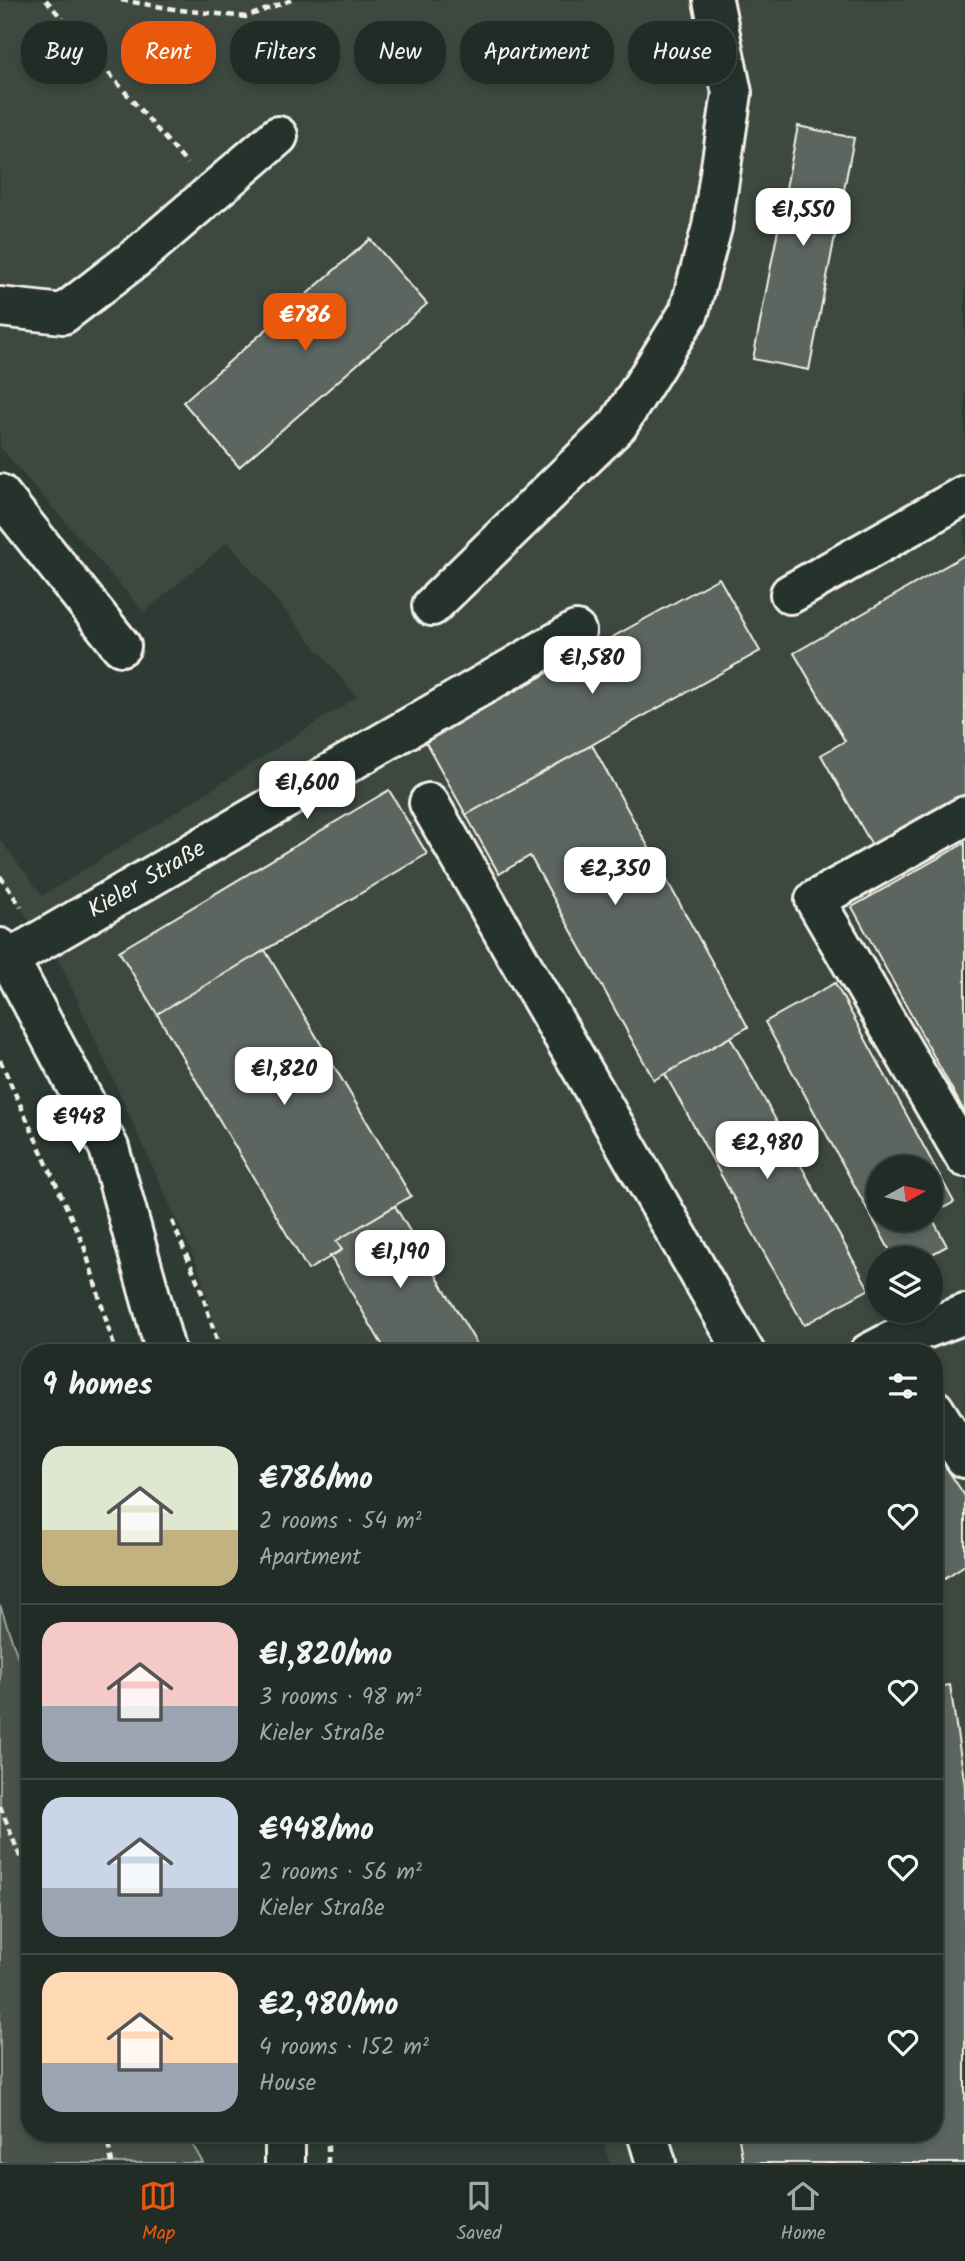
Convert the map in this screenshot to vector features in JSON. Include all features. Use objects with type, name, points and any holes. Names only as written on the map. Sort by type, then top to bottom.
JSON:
[{"type":"street","points":[[432,606],[618,425],[688,312],[712,227],[732,93],[713,0]]},
{"type":"street","points":[[0,307],[64,314],[137,257],[278,136]]},
{"type":"street","points":[[0,494],[121,646]]},
{"type":"street","points":[[790,594],[965,495]]},
{"type":"street","name":"Kieler Straße","points":[[163,1344],[109,1148],[4,953],[576,631]]},
{"type":"street","points":[[429,803],[740,1344]]},
{"type":"street","points":[[965,816],[815,900],[965,1157]]},
{"type":"street","points":[[898,1344],[965,1314]]},
{"type":"street","points":[[943,1423],[965,1458]]},
{"type":"street","points":[[285,2142],[285,2163]]},
{"type":"street","points":[[650,2142],[656,2163]]},
{"type":"path","points":[[46,0],[214,191]]},
{"type":"path","points":[[121,0],[246,17],[290,0]]},
{"type":"path","points":[[0,1060],[84,1246],[113,1344]]},
{"type":"path","points":[[0,1806],[21,1859]]},
{"type":"path","points":[[108,2142],[112,2163]]},
{"type":"path","points":[[328,2142],[328,2163]]},
{"type":"shaded area","points":[[0,0],[965,0],[965,2163],[610,2163],[602,2142],[943,2142],[943,1344],[220,1344],[198,1267],[61,964],[0,879],[0,840],[43,896],[357,697],[228,542],[144,612],[0,447]]},
{"type":"shaded area","points":[[0,1605],[21,1667],[21,2142],[191,2142],[203,2163],[0,2163]]},
{"type":"building","points":[[798,126],[854,138],[809,370],[753,359]]},
{"type":"building","points":[[370,239],[427,304],[239,467],[183,402]]},
{"type":"building","points":[[965,555],[965,794],[873,847],[821,755],[845,741],[794,653]]},
{"type":"building","points":[[719,578],[760,651],[466,815],[425,741]]},
{"type":"building","points":[[592,745],[748,1027],[654,1080],[530,856],[499,874],[466,815]]},
{"type":"building","points":[[389,790],[427,854],[157,1014],[119,951]]},
{"type":"building","points":[[965,843],[965,1113],[852,907]]},
{"type":"building","points":[[265,950],[411,1196],[336,1241],[342,1250],[308,1270],[157,1014]]},
{"type":"building","points":[[835,983],[928,1155],[866,1155],[866,1207],[765,1022]]},
{"type":"building","points":[[730,1037],[866,1284],[866,1291],[804,1325],[665,1074]]},
{"type":"building","points":[[943,1182],[954,1202],[943,1208]]},
{"type":"building","points":[[395,1206],[477,1344],[382,1344],[330,1256],[342,1250],[336,1241]]},
{"type":"building","points":[[880,1232],[940,1232],[947,1246],[943,1248],[943,1246],[887,1246]]},
{"type":"building","points":[[943,1463],[965,1496],[965,1565],[943,1579]]},
{"type":"building","points":[[950,1685],[965,1786],[965,2163],[743,2163],[740,2142],[943,2142],[943,1686]]}]
